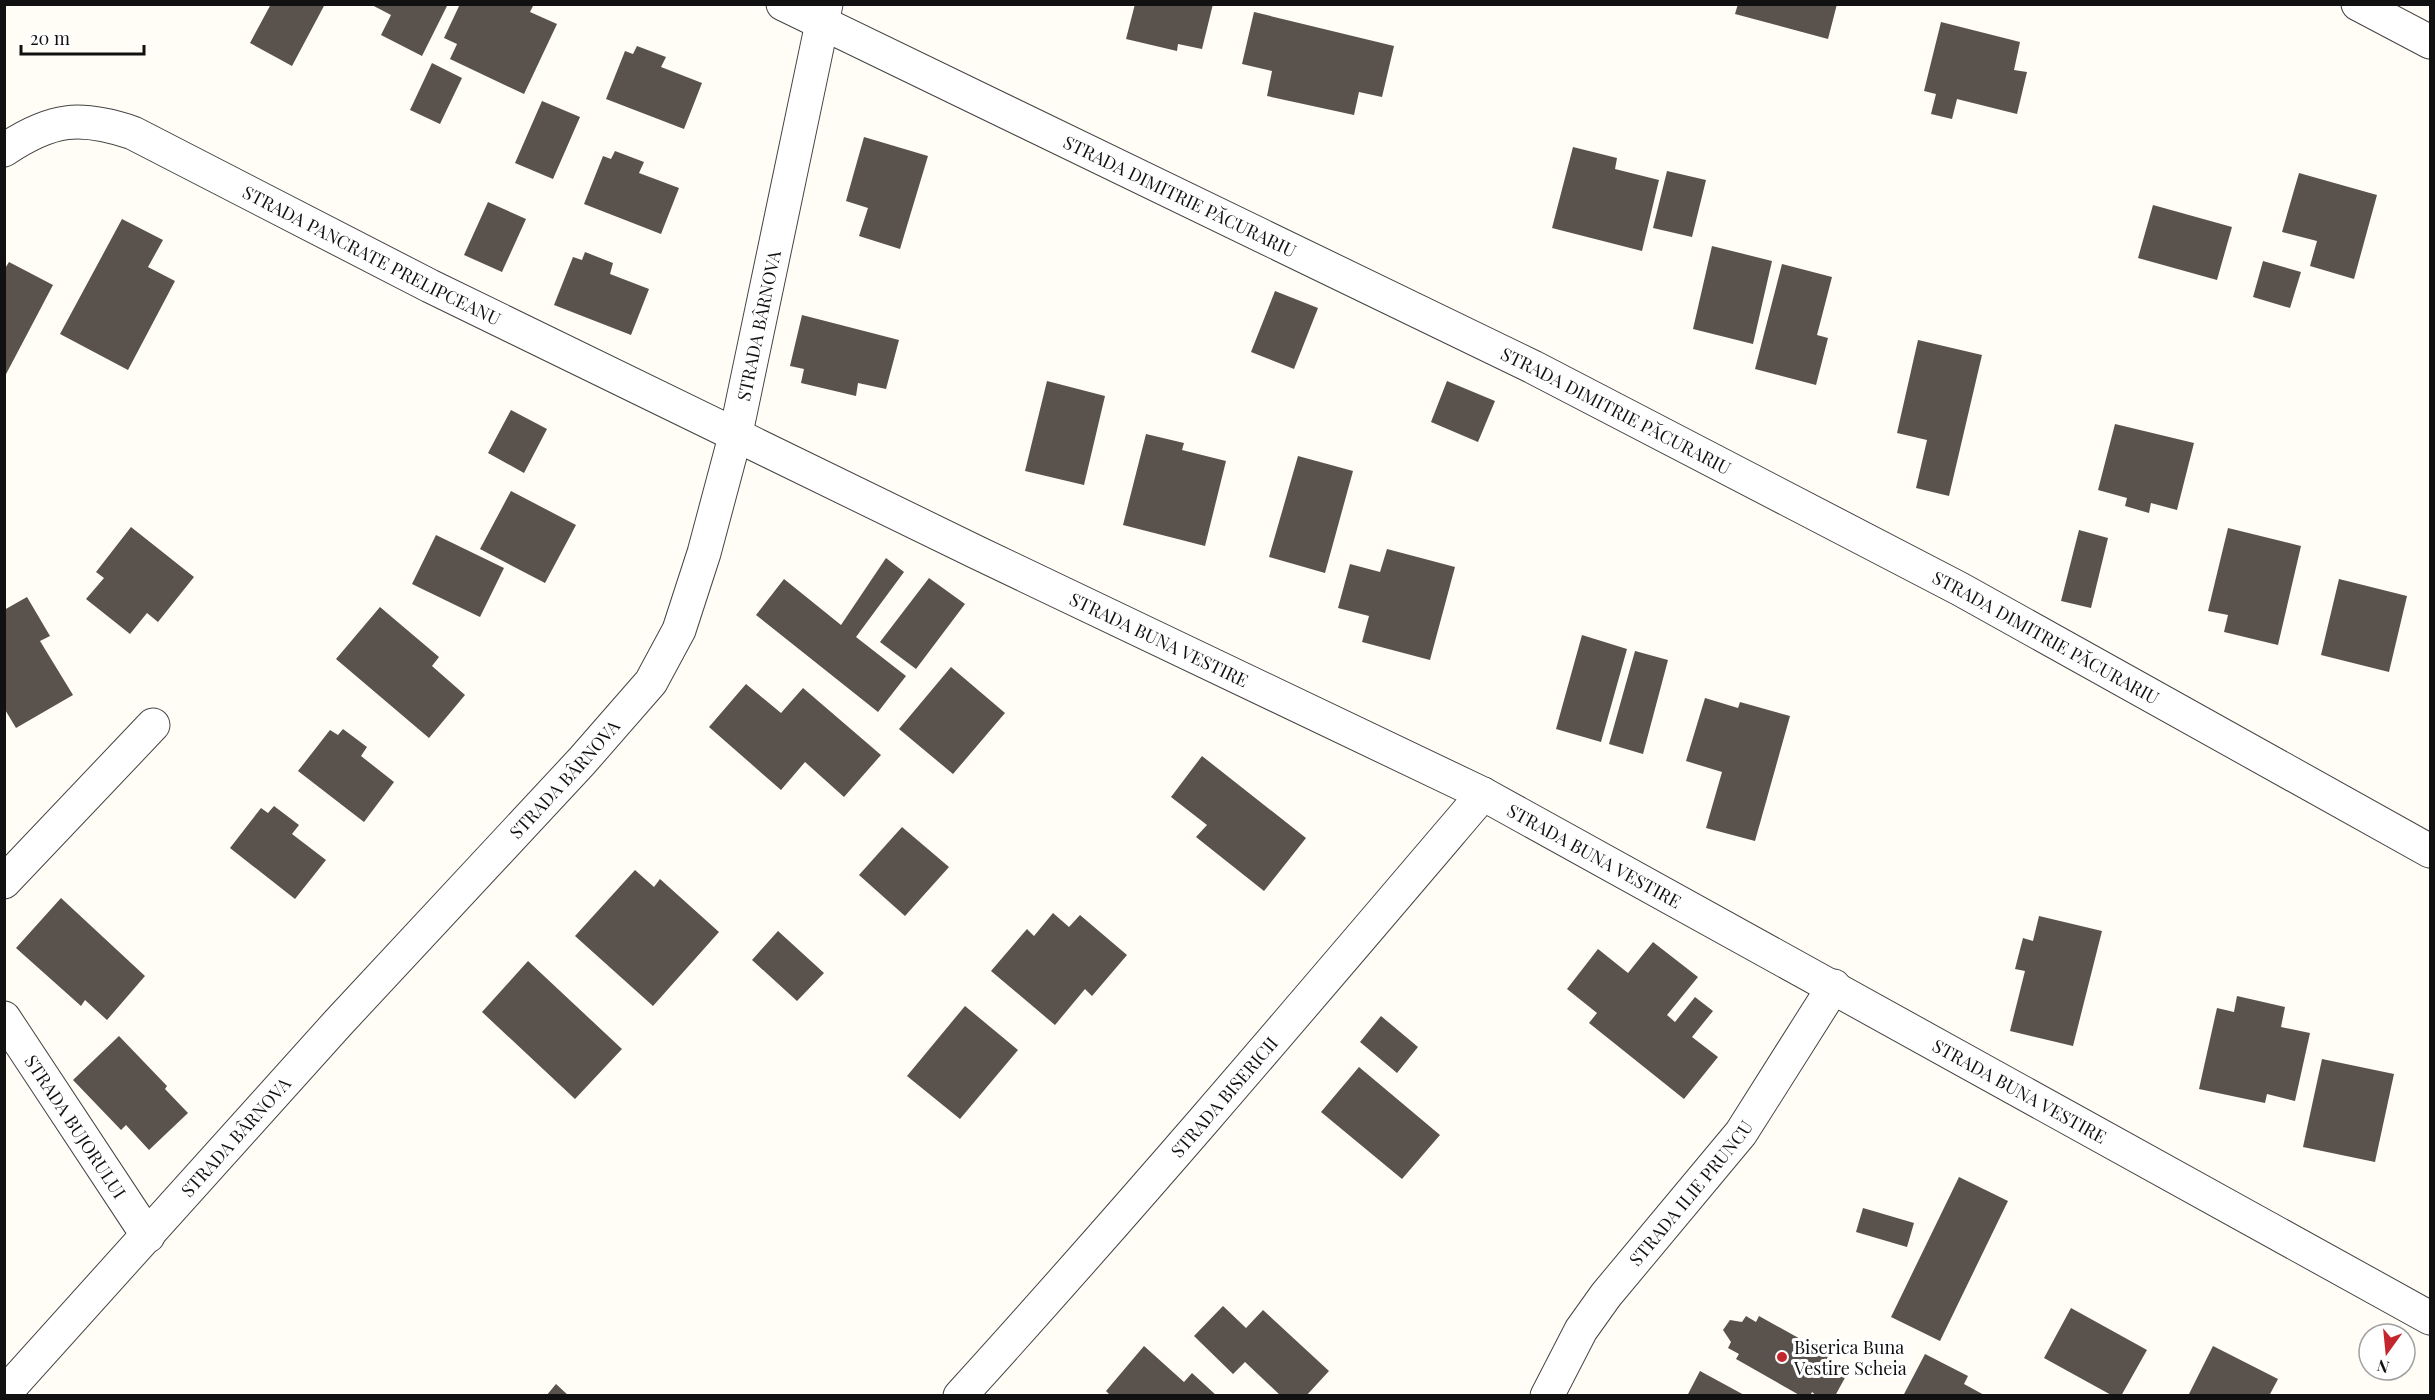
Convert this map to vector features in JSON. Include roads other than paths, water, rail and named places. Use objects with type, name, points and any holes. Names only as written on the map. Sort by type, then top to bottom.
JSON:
[{"type":"street","name":"STRADA DIMITRIE PĂCURARIU","points":[[783,4],[824,13],[1544,373],[1960,589],[2430,851]]},
{"type":"street","points":[[2358,4],[2430,42]]},
{"type":"street","name":"STRADA BÂRNOVA","points":[[4,1394],[338,1023],[582,761],[651,682],[679,630],[704,553],[736,434],[824,13]]},
{"type":"street","name":"STRADA PANCRATE PRELIPCEANU","points":[[4,150],[41,129],[75,120],[101,122],[134,132],[430,286],[736,434]]},
{"type":"street","name":"STRADA BUNA VESTIRE","points":[[736,434],[976,552],[1483,794],[1834,986],[2430,1318]]},
{"type":"street","points":[[4,882],[153,725]]},
{"type":"street","name":"STRADA BISERICII","points":[[960,1395],[1094,1246],[1483,794]]},
{"type":"street","name":"STRADA ILIE PRUNCU","points":[[1546,1395],[1581,1330],[1606,1295],[1741,1133],[1834,986]]},
{"type":"street","name":"STRADA BUJORULUI","points":[[4,1018],[148,1236]]},
{"type":"place","name":"Biserica Buna Vestire Scheia","points":[[1782,1357]]}]
